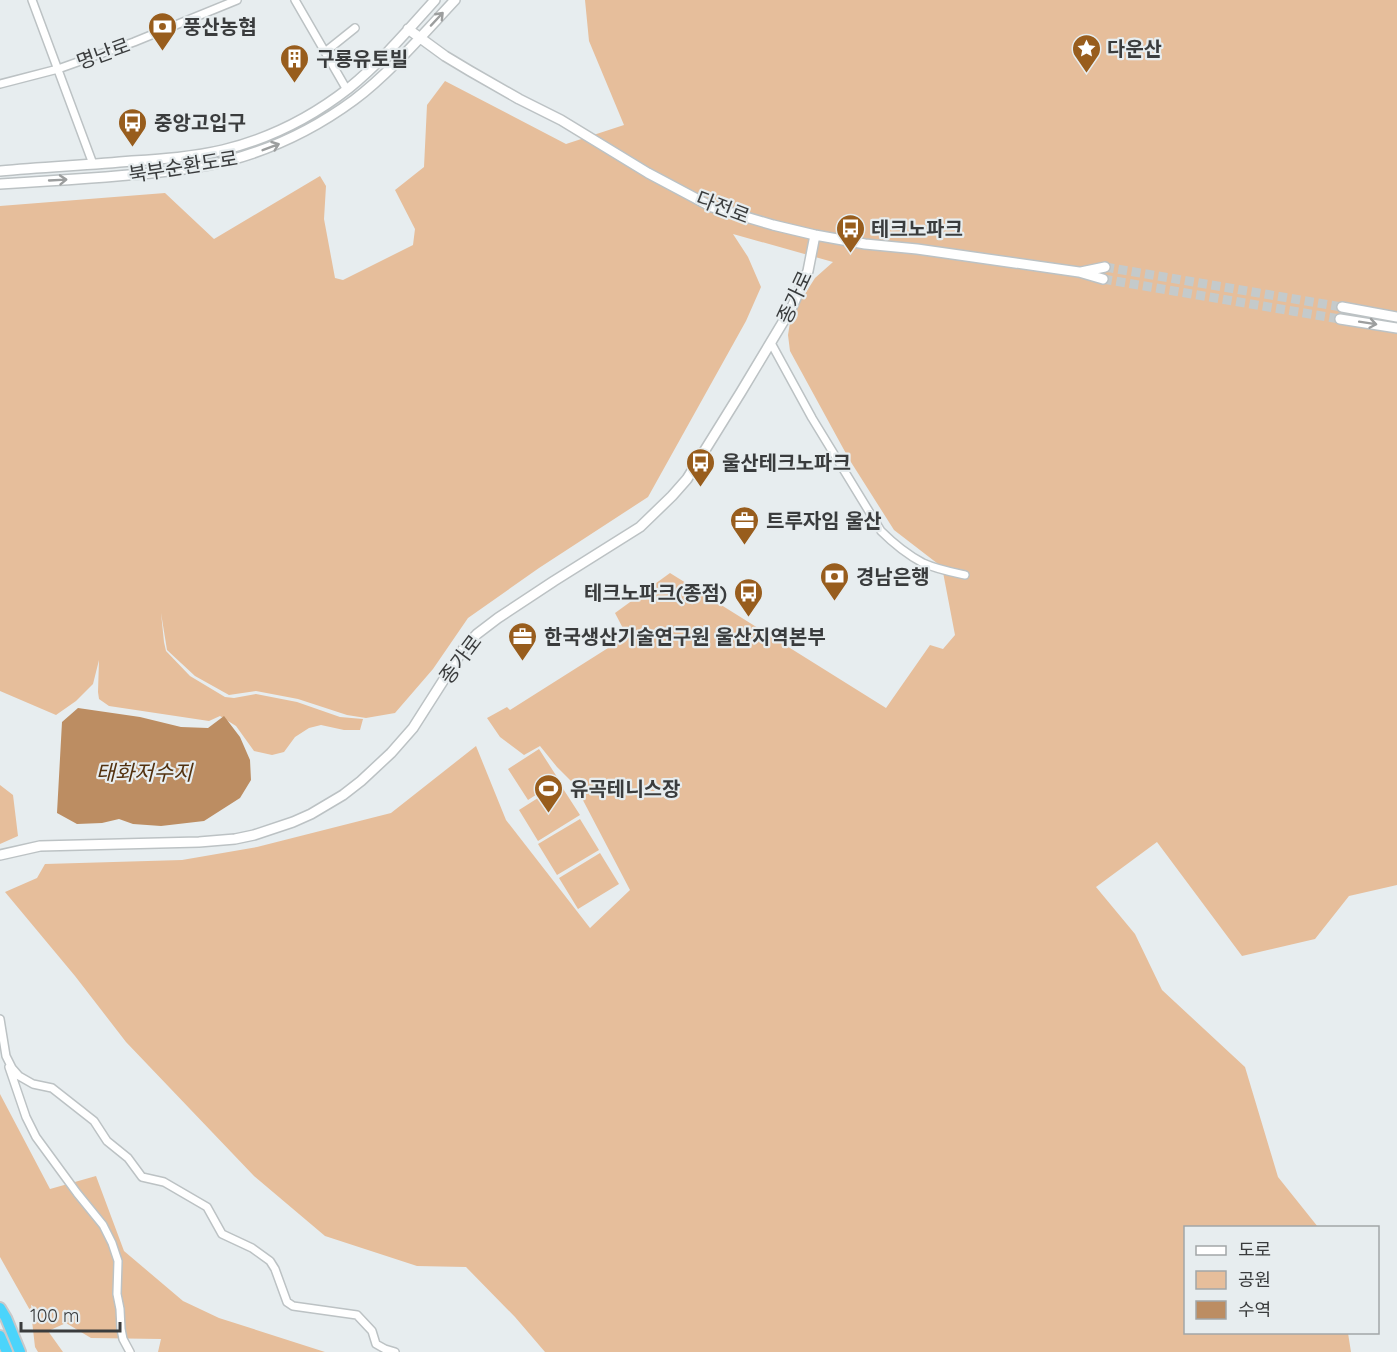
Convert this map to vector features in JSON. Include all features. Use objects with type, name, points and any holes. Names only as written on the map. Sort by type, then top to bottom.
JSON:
[{"type":"highway","points":[[0,1308],[19,1352]]},
{"type":"highway","points":[[0,1321],[19,1352]]},
{"type":"highway","points":[[0,1336],[7,1352]]},
{"type":"main road","name":"북부순환도로","points":[[0,171],[189,156],[246,143],[282,129],[347,90],[435,0]]},
{"type":"main road","name":"북부순환도로","points":[[0,184],[111,177],[190,168],[229,161],[256,152],[297,135],[341,109],[375,82],[455,0]]},
{"type":"main road","name":"다전로","points":[[408,29],[470,71],[561,120],[648,173],[712,207],[815,235],[866,244],[1078,272],[1103,279]]},
{"type":"main road","name":"종가로","points":[[0,855],[40,846],[235,839],[293,822],[311,814],[361,782],[413,728],[464,648],[477,634],[498,618],[640,527],[687,479],[792,307],[808,271],[815,235]]},
{"type":"main road","name":"다전로","points":[[1078,272],[1105,267]]},
{"type":"main road","points":[[1342,307],[1397,317]]},
{"type":"main road","points":[[1340,319],[1397,328]]},
{"type":"street","points":[[32,0],[93,164]]},
{"type":"street","name":"명난로","points":[[0,84],[58,69],[134,42],[237,0]]},
{"type":"street","points":[[295,0],[347,90]]},
{"type":"street","points":[[325,52],[354,28]]},
{"type":"street","points":[[771,343],[812,418],[881,531],[924,563],[964,575]]},
{"type":"street","points":[[0,1019],[9,1070],[36,1137],[103,1226],[112,1243],[118,1261],[117,1294],[121,1329],[130,1352]]},
{"type":"street","points":[[6,1056],[19,1076],[33,1084],[52,1088],[94,1121],[107,1141],[121,1151],[142,1177],[164,1182],[207,1207],[222,1234],[252,1248],[270,1261],[286,1302],[293,1306],[357,1315],[372,1331],[376,1344],[395,1352]]},
{"type":"green space","points":[[585,0],[1397,0],[1397,885],[1349,896],[1315,939],[1242,956],[1157,842],[1096,887],[1135,934],[1162,990],[1245,1067],[1278,1177],[1317,1226],[1184,1226],[1184,1334],[1348,1334],[1351,1352],[545,1352],[515,1317],[466,1267],[417,1266],[325,1236],[254,1176],[126,1042],[5,892],[37,878],[45,864],[182,860],[257,847],[391,813],[476,746],[506,820],[590,928],[630,890],[575,785],[540,746],[524,755],[500,737],[487,718],[507,707],[510,710],[627,636],[615,613],[670,573],[886,708],[930,645],[943,649],[955,635],[942,567],[894,530],[849,459],[790,351],[788,335],[791,316],[815,278],[833,262],[733,234],[748,257],[761,287],[746,321],[648,497],[539,568],[468,618],[433,669],[395,713],[366,718],[347,715],[298,699],[256,691],[229,695],[195,676],[167,650],[161,613],[166,651],[190,676],[225,697],[234,698],[256,694],[297,702],[340,717],[363,719],[360,730],[344,730],[321,725],[309,728],[295,737],[284,752],[272,755],[254,751],[236,726],[220,716],[209,721],[109,706],[99,699],[99,660],[93,684],[76,701],[56,715],[0,691],[0,206],[165,193],[214,239],[320,176],[326,186],[324,219],[335,278],[343,280],[413,245],[415,229],[395,190],[424,167],[427,105],[445,81],[566,144],[624,125],[589,41]]},
{"type":"green space","name":"유곡테니스장","points":[[539,749],[559,780],[528,800],[508,769]]},
{"type":"green space","name":"유곡테니스장","points":[[560,784],[580,815],[538,841],[519,810]]},
{"type":"green space","points":[[0,785],[13,795],[18,836],[0,844]]},
{"type":"green space","name":"유곡테니스장","points":[[580,819],[599,850],[557,875],[538,844]]},
{"type":"green space","name":"유곡테니스장","points":[[600,853],[619,884],[578,909],[559,878]]},
{"type":"green space","points":[[0,1094],[50,1189],[96,1176],[124,1251],[183,1301],[219,1318],[325,1352],[158,1352],[161,1339],[91,1338],[66,1323],[48,1331],[63,1352],[38,1352],[35,1347],[31,1312],[0,1257]]},
{"type":"water","name":"태화저수지","points":[[78,708],[140,717],[181,727],[208,728],[224,716],[240,737],[250,760],[251,780],[240,798],[204,821],[161,826],[133,824],[119,819],[102,823],[77,824],[57,813],[62,722]]},
{"type":"tunnel","points":[[1105,267],[1342,307]]},
{"type":"tunnel","points":[[1103,279],[1340,319]]},
{"type":"place","name":"풍산농협","points":[[162,52]]},
{"type":"place","name":"다운산","points":[[1086,74]]},
{"type":"place","name":"구룡유토빌","points":[[295,84]]},
{"type":"place","name":"중앙고입구","points":[[133,148]]},
{"type":"place","name":"테크노파크","points":[[850,254]]},
{"type":"place","name":"울산테크노파크","points":[[701,488]]},
{"type":"place","name":"트루자임 울산","points":[[745,546]]},
{"type":"place","name":"경남은행","points":[[835,602]]},
{"type":"place","name":"테크노파크(종점)","points":[[748,618]]},
{"type":"place","name":"한국생산기술연구원 울산지역본부","points":[[523,662]]},
{"type":"place","name":"유곡테니스장","points":[[549,814]]}]
